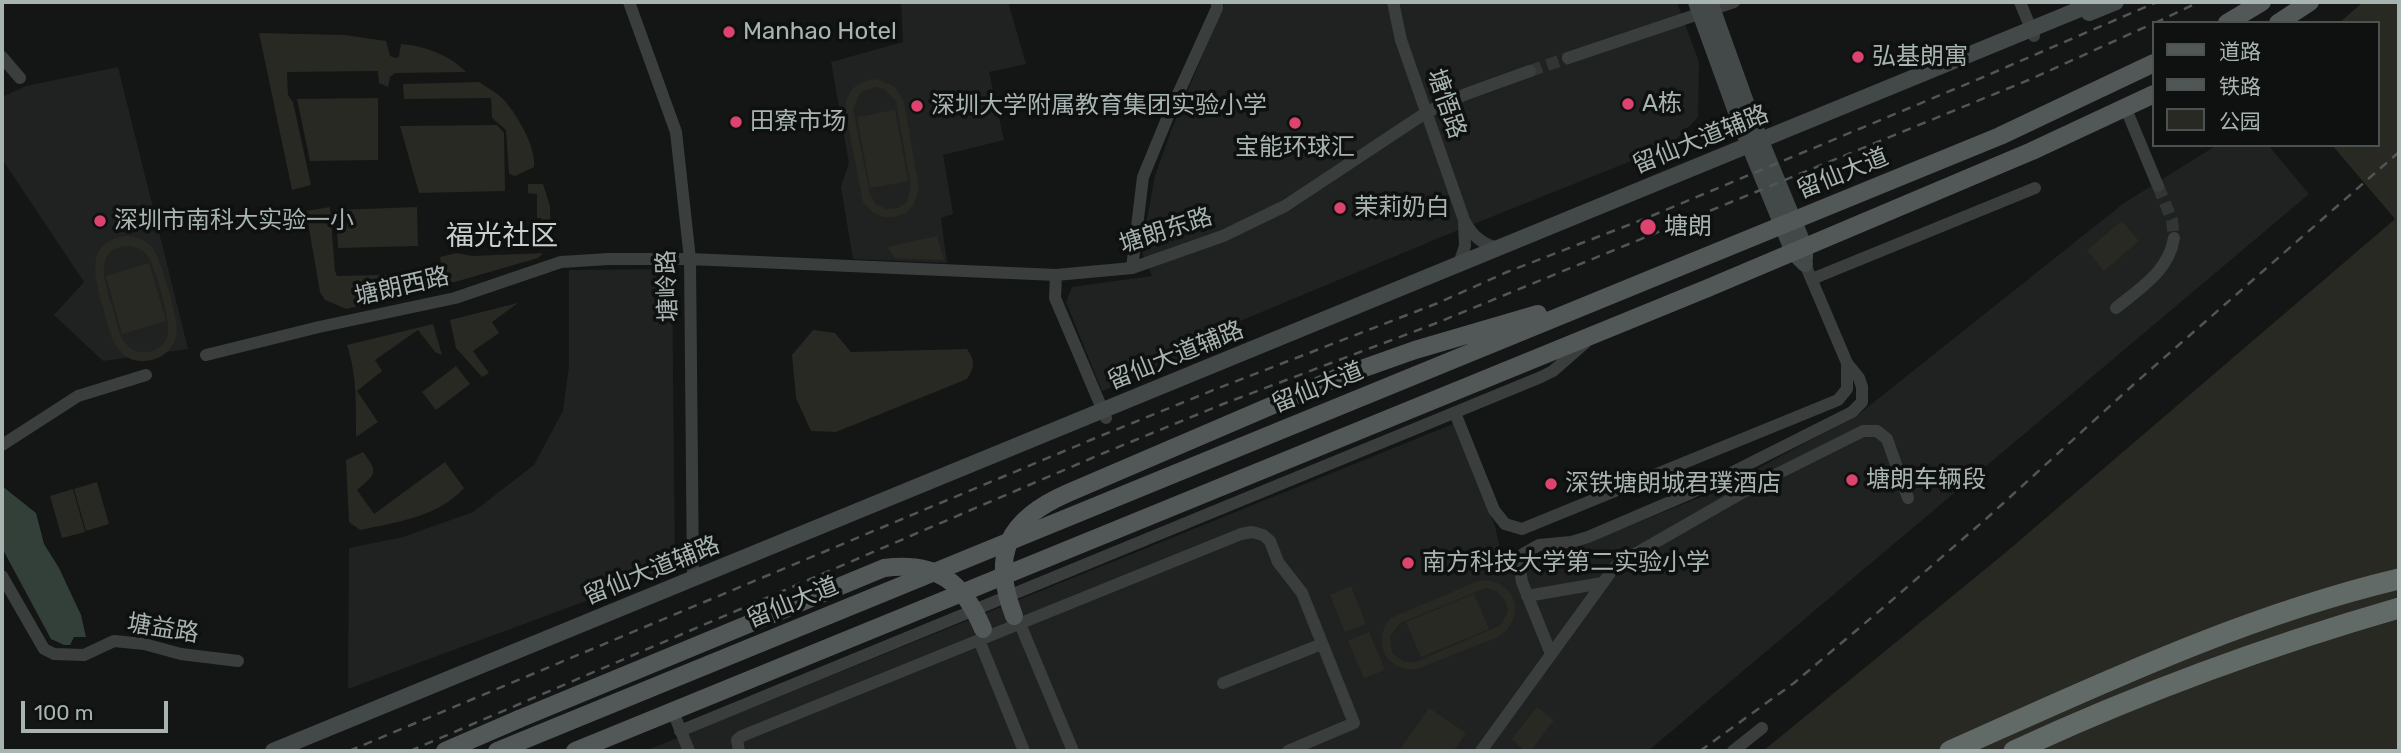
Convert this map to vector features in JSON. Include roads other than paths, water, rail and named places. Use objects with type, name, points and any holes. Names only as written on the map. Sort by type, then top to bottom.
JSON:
[{"type":"highway","points":[[1953,750],[2205,641],[2289,610],[2399,579]]},
{"type":"highway","points":[[2014,751],[2126,701],[2223,663],[2314,632],[2399,608]]},
{"type":"main road","name":"留仙大道辅路","points":[[273,751],[693,578],[1104,414],[2032,32],[2097,2]]},
{"type":"main road","name":"留仙大道辅路","points":[[2032,32],[2116,2]]},
{"type":"main road","points":[[2230,21],[2262,2]]},
{"type":"main road","points":[[2281,21],[2311,2]]},
{"type":"main road","points":[[1704,6],[1756,146],[1804,261]]},
{"type":"main road","name":"留仙大道","points":[[497,751],[2024,125],[2152,64]]},
{"type":"main road","points":[[576,751],[1595,334],[1804,261],[2152,95]]},
{"type":"main road","name":"留仙大道辅路","points":[[296,751],[1459,264],[1756,146]]},
{"type":"main road","points":[[1018,621],[1004,582],[1004,557],[1014,530],[1034,510],[1058,497],[1336,378],[1424,347],[1635,285]]},
{"type":"main road","points":[[445,751],[884,568],[915,566],[942,575],[967,597],[983,636]]},
{"type":"street","name":"塘岭路","points":[[629,2],[676,132],[690,259],[693,578]]},
{"type":"street","points":[[1132,268],[1143,177],[1217,8],[1217,2]]},
{"type":"street","name":"塘悟路","points":[[1393,2],[1401,40],[1464,220],[1480,241],[1498,248]]},
{"type":"street","points":[[1568,58],[1704,6],[1734,2]]},
{"type":"street","points":[[2020,2],[2032,32]]},
{"type":"street","points":[[2,57],[20,78]]},
{"type":"street","name":"塘朗东路","points":[[690,259],[1056,275],[1132,268],[1219,238],[1285,206],[1427,112],[1466,94],[1530,71]]},
{"type":"street","points":[[2126,109],[2158,186]]},
{"type":"street","points":[[1551,654],[1519,571],[1523,554],[1529,548],[1588,537],[1691,493],[1858,408],[1862,387],[1859,378],[1847,363],[1804,261],[2035,188]]},
{"type":"street","name":"塘悟路","points":[[1459,264],[1465,246],[1464,220]]},
{"type":"street","points":[[2116,308],[2160,270],[2170,254],[2174,238]]},
{"type":"street","name":"塘朗西路","points":[[206,355],[454,298],[561,262],[690,259]]},
{"type":"street","points":[[1056,275],[1055,298],[1104,414]]},
{"type":"street","points":[[680,731],[1553,371],[1595,334]]},
{"type":"street","points":[[1455,413],[1494,510],[1505,524],[1522,529],[1838,400],[1847,390],[1847,363]]},
{"type":"street","points":[[2,445],[78,397],[146,375]]},
{"type":"street","points":[[1481,751],[1620,562],[1759,483],[1863,431],[1877,431],[1887,439],[1908,498]]},
{"type":"street","points":[[738,751],[737,740],[742,736],[1018,621],[1252,532],[1263,535],[1270,541],[1278,562],[1302,593],[1354,723],[1288,751]]},
{"type":"street","name":"塘益路","points":[[2,576],[44,649],[54,654],[84,655],[114,641],[144,644],[181,654],[238,661]]},
{"type":"street","points":[[1527,596],[1602,583]]},
{"type":"street","points":[[1018,621],[1073,751]]},
{"type":"street","points":[[983,636],[1024,751]]},
{"type":"street","points":[[1223,684],[1322,645]]},
{"type":"street","points":[[673,712],[689,751]]},
{"type":"street","points":[[1733,751],[1762,728]]},
{"type":"tunnel","points":[[1530,71],[1568,58]]},
{"type":"tunnel","points":[[2158,186],[2172,220],[2174,238]]},
{"type":"railway","points":[[349,751],[1093,439],[1644,219],[2157,2]]},
{"type":"railway","points":[[2159,21],[2199,2]]},
{"type":"railway","points":[[410,751],[1099,455],[1223,404],[1434,324],[2031,79],[2152,24]]},
{"type":"railway","points":[[1700,751],[1794,683],[1884,607],[2399,152]]},
{"type":"place","name":"Manhao Hotel","points":[[729,32]]},
{"type":"place","name":"弘基朗寓","points":[[1858,57]]},
{"type":"place","name":"A栋","points":[[1628,104]]},
{"type":"place","name":"深圳大学附属教育集团实验小学","points":[[917,106]]},
{"type":"place","name":"田寮市场","points":[[736,122]]},
{"type":"place","name":"宝能环球汇","points":[[1295,123]]},
{"type":"place","name":"茉莉奶白","points":[[1340,208]]},
{"type":"place","name":"深圳市南科大实验一小","points":[[100,221]]},
{"type":"place","name":"塘朗","points":[[1648,227]]},
{"type":"place","name":"塘朗车辆段","points":[[1852,480]]},
{"type":"place","name":"深铁塘朗城君璞酒店","points":[[1551,484]]},
{"type":"place","name":"南方科技大学第二实验小学","points":[[1408,563]]},
{"type":"district","name":"福光社区","points":[[502,237]]}]
